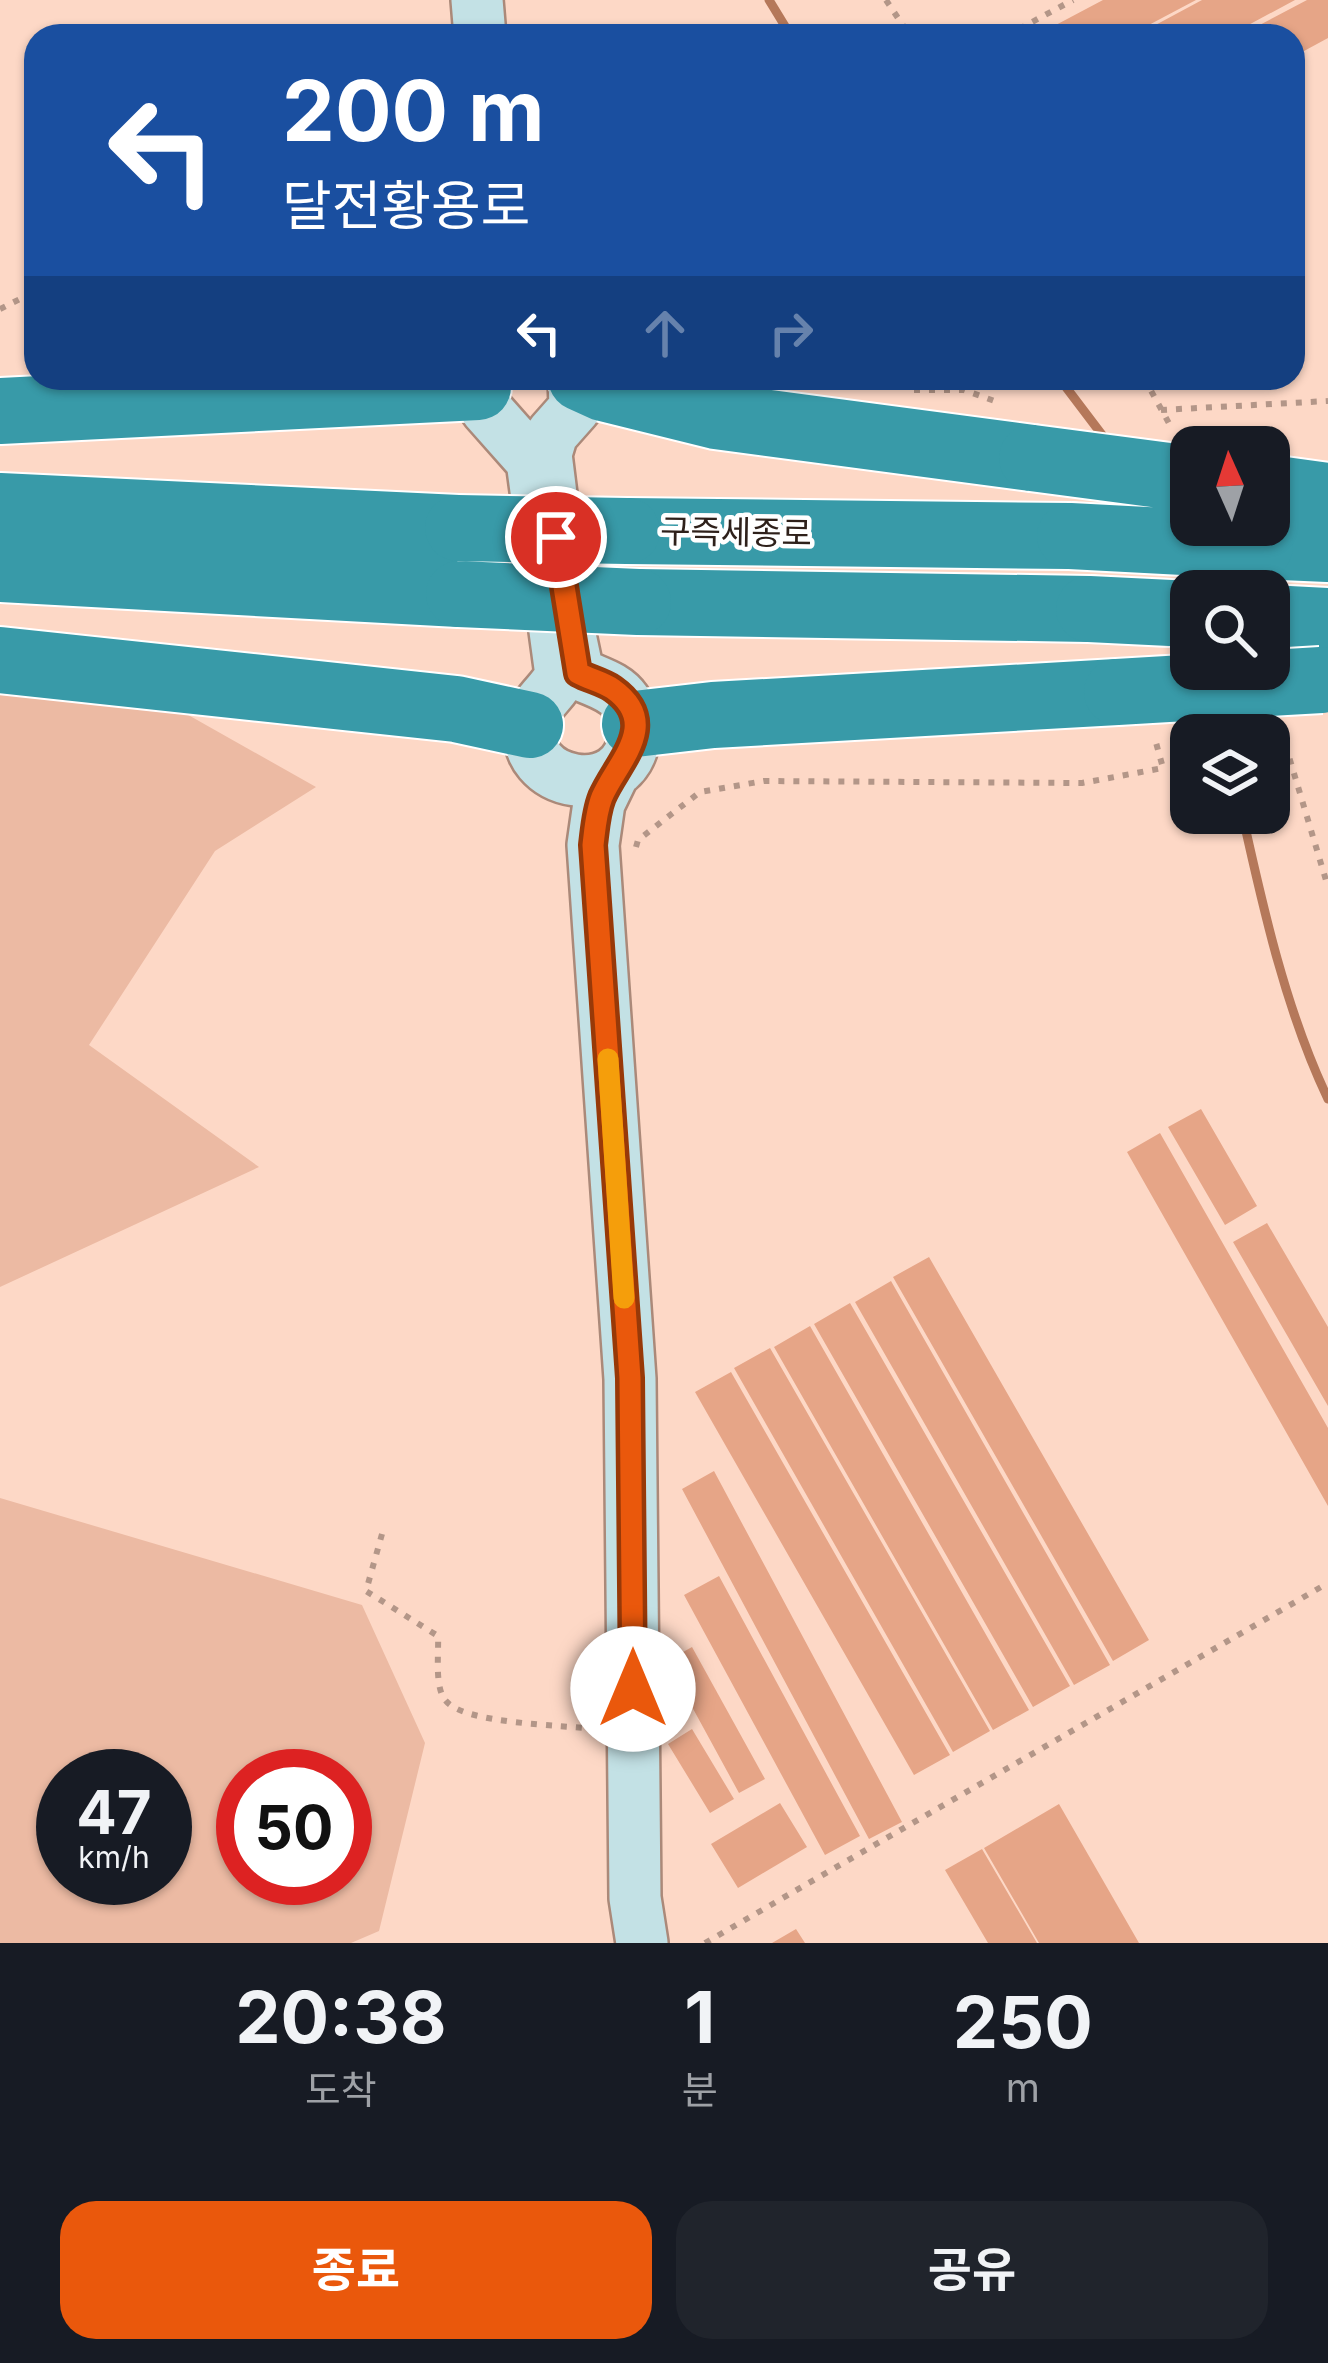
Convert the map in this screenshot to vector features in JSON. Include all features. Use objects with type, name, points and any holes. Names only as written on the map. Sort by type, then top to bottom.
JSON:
[{"type":"highway","points":[[0,411],[359,390]]},
{"type":"highway","points":[[611,390],[716,416],[1032,458],[1170,461]]},
{"type":"highway","points":[[1290,508],[1328,496]]},
{"type":"highway","name":"구즉세종로","points":[[0,506],[458,528],[627,531],[1070,536],[1170,526]]},
{"type":"highway","name":"구즉세종로","points":[[1290,530],[1328,549]]},
{"type":"highway","points":[[0,569],[638,602],[1170,613]]},
{"type":"highway","points":[[624,748],[713,715],[1117,692],[1302,656]]},
{"type":"highway","points":[[0,660],[456,710],[543,751]]},
{"type":"main road","points":[[481,390],[486,410],[532,461],[562,675],[545,695],[543,751],[579,801],[593,845]]},
{"type":"main road","points":[[577,390],[575,408],[552,434],[546,454],[566,616],[578,673],[610,686],[627,702],[624,748],[599,803],[593,845],[630,1378],[634,1898],[642,1943]]},
{"type":"main road","points":[[543,751],[578,783],[602,780],[624,748]]},
{"type":"path","points":[[1028,24],[1073,0]]},
{"type":"path","points":[[1150,390],[1170,428]]},
{"type":"path","points":[[1161,410],[1328,400]]},
{"type":"path","points":[[1302,656],[1328,887]]},
{"type":"path","points":[[382,1534],[366,1591],[438,1636],[440,1690],[446,1702],[469,1715],[633,1733]]},
{"type":"path","points":[[705,1943],[1328,1583]]},
{"type":"shaded area","points":[[36,629],[316,787],[215,851],[89,1045],[259,1167],[0,1287],[0,630]]},
{"type":"shaded area","points":[[0,1498],[362,1605],[425,1743],[379,1931],[351,1943],[0,1943]]},
{"type":"building","points":[[1103,0],[1196,0],[1151,24],[1058,24]]},
{"type":"building","points":[[1202,0],[1295,0],[1250,24],[1157,24]]},
{"type":"building","points":[[1307,0],[1328,0],[1328,38],[1305,50],[1305,24],[1262,24]]},
{"type":"building","points":[[1201,1109],[1257,1206],[1225,1225],[1168,1127]]},
{"type":"building","points":[[1160,1133],[1328,1428],[1328,1506],[1127,1152]]},
{"type":"building","points":[[1267,1223],[1328,1327],[1328,1406],[1233,1242]]},
{"type":"building","points":[[929,1257],[1149,1640],[1113,1661],[893,1277]]},
{"type":"building","points":[[891,1281],[1110,1665],[1074,1685],[855,1302]]},
{"type":"building","points":[[850,1303],[1070,1686],[1033,1707],[814,1324]]},
{"type":"building","points":[[810,1326],[1029,1710],[993,1730],[774,1347]]},
{"type":"building","points":[[770,1348],[990,1731],[953,1752],[734,1368]]},
{"type":"building","points":[[731,1372],[950,1755],[914,1775],[695,1392]]},
{"type":"building","points":[[714,1471],[902,1822],[869,1839],[682,1489]]},
{"type":"building","points":[[719,1576],[860,1836],[825,1855],[684,1595]]},
{"type":"building","points":[[692,1647],[765,1779],[739,1793],[667,1661]]},
{"type":"building","points":[[692,1729],[734,1799],[710,1813],[668,1744]]},
{"type":"building","points":[[780,1803],[807,1847],[738,1888],[711,1844]]},
{"type":"building","points":[[1059,1804],[1139,1943],[1039,1943],[984,1848]]},
{"type":"building","points":[[982,1849],[1037,1943],[988,1943],[945,1870]]},
{"type":"building","points":[[796,1929],[805,1943],[772,1943]]},
{"type":"waterway","points":[[769,0],[784,24]]},
{"type":"waterway","points":[[1068,390],[1109,444]]},
{"type":"waterway","points":[[1247,834],[1288,995],[1328,1099]]},
{"type":"slow traffic","points":[[608,1059],[624,1298]]},
{"type":"route","points":[[556,537],[578,673],[610,686],[627,702],[635,724],[633,747],[599,803],[593,845],[630,1378],[633,1689]]}]
